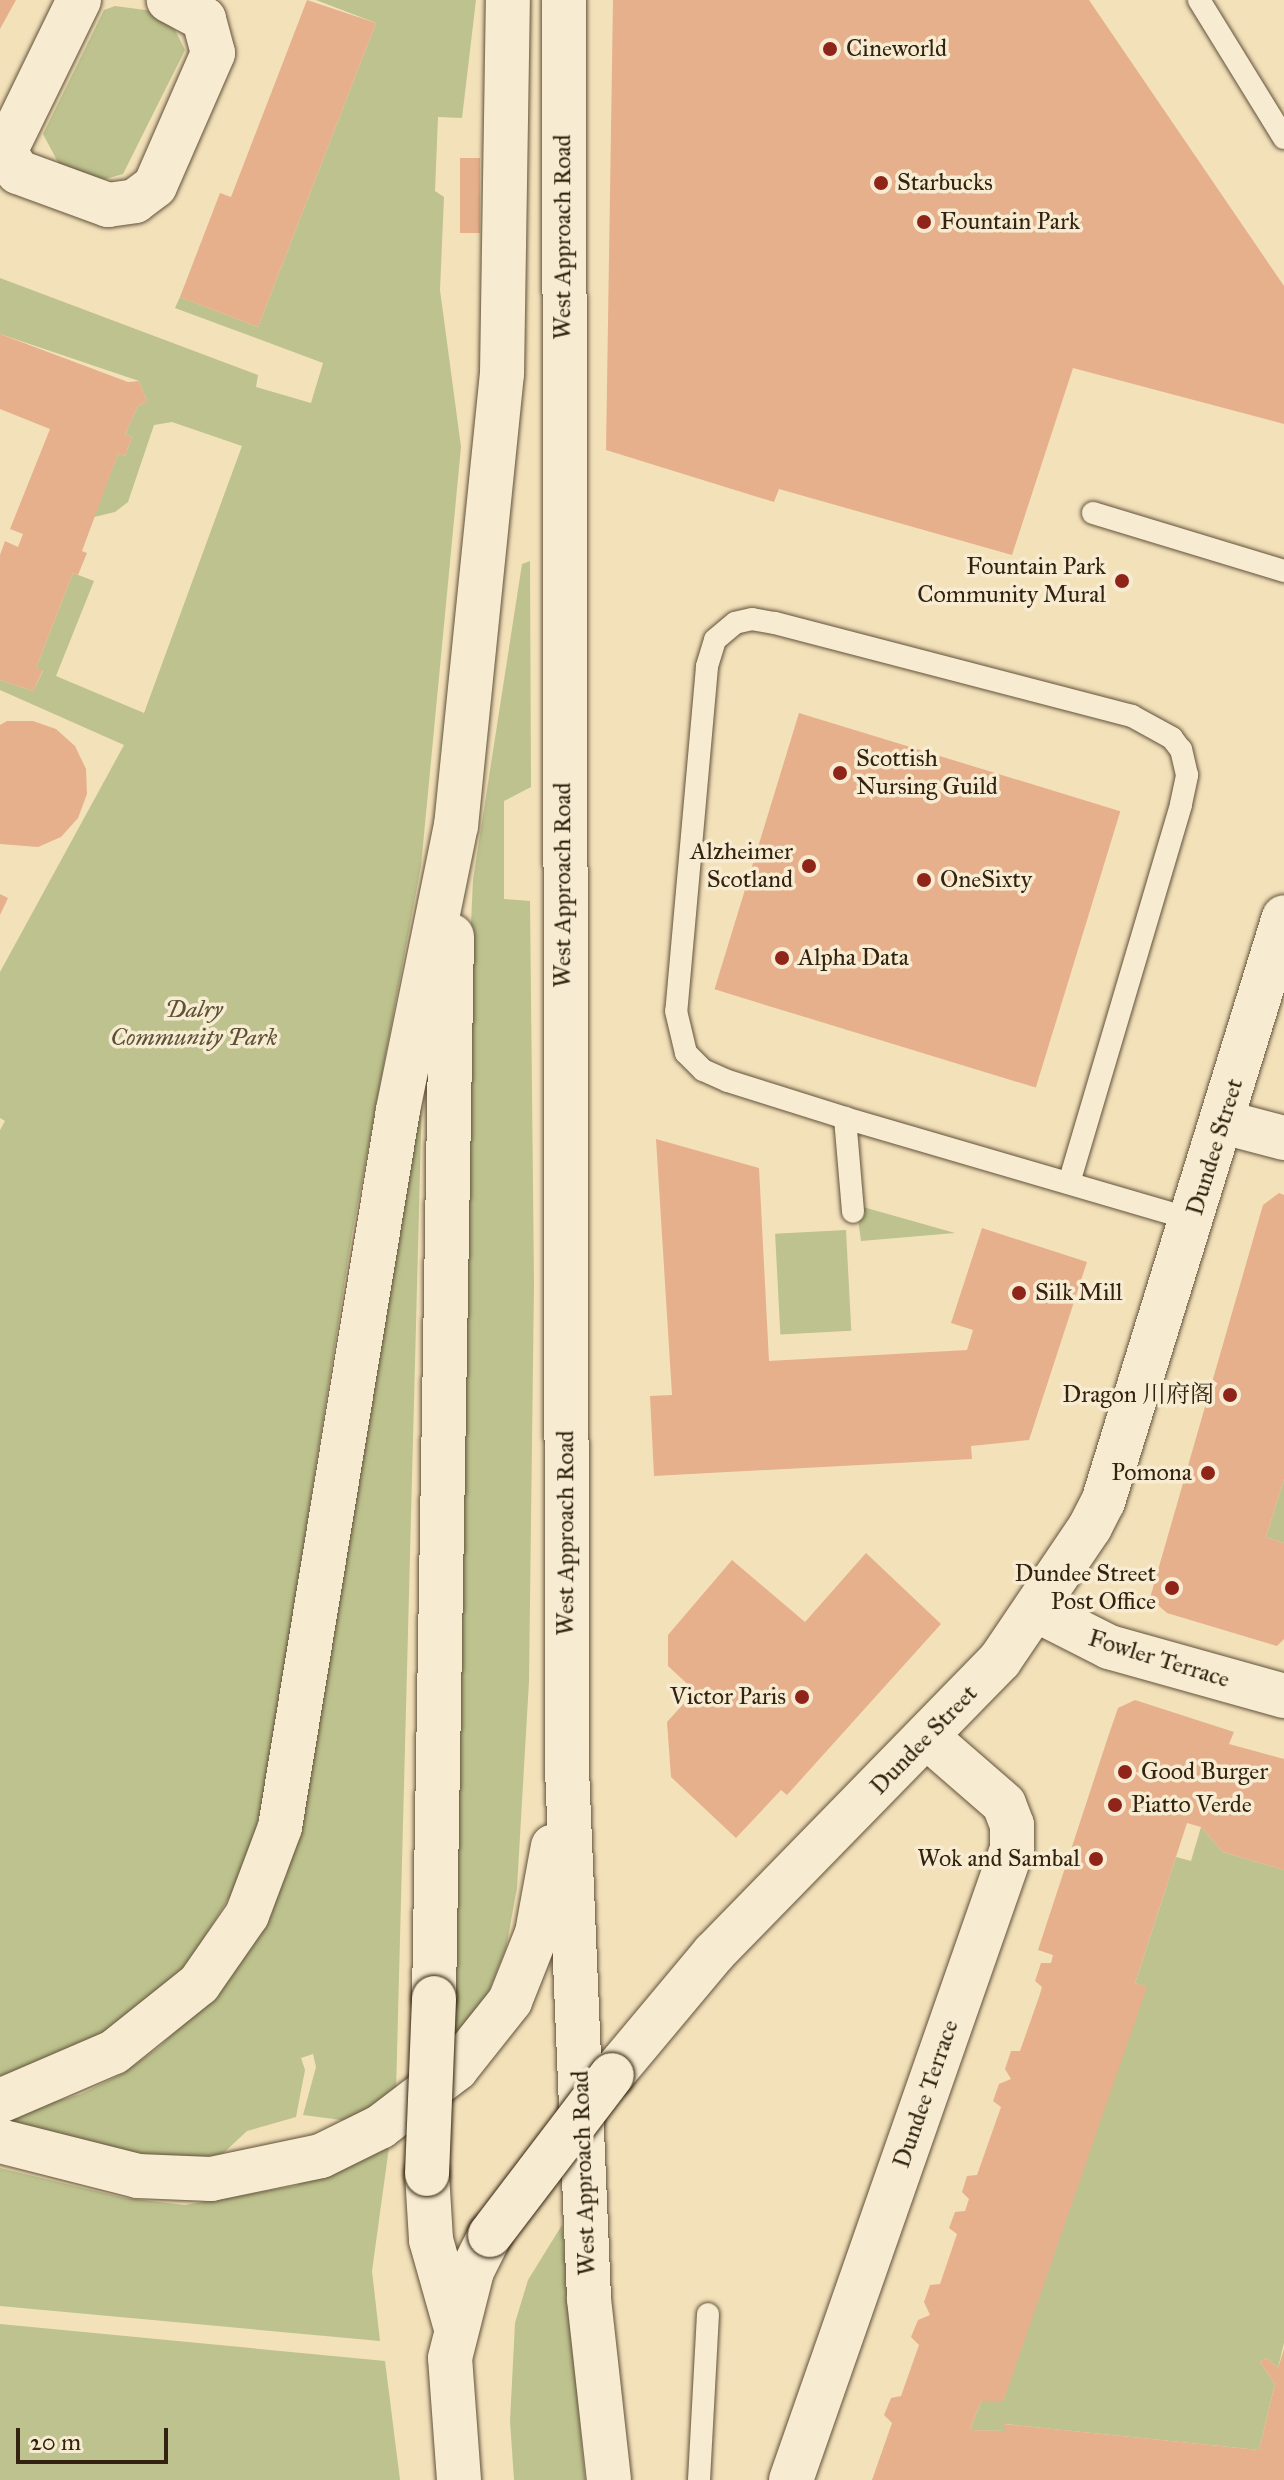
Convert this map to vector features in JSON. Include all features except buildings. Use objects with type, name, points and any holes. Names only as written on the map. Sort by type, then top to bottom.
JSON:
[{"type":"street","points":[[79,0],[3,150],[18,172],[93,203],[135,201],[155,186],[213,53],[204,19],[169,0]]},
{"type":"street","points":[[455,2325],[431,2240],[427,2174],[434,1998],[456,826],[502,374],[508,0]]},
{"type":"street","name":"West Approach Road","points":[[564,0],[567,1769],[589,2299],[609,2480]]},
{"type":"street","points":[[0,2101],[85,2067],[171,2011],[223,1954],[266,1874],[280,1827],[421,981],[456,826]]},
{"type":"street","name":"Dundee Street","points":[[459,2480],[450,2358],[455,2325],[490,2235],[612,2075],[714,1953],[928,1738],[1000,1660],[1038,1611],[1103,1502],[1193,1220],[1284,917]]},
{"type":"street","points":[[1223,1122],[1284,1138]]},
{"type":"street","name":"Fowler Terrace","points":[[1038,1611],[1109,1647],[1284,1696]]},
{"type":"street","name":"Dundee Terrace","points":[[791,2480],[1012,1849],[1012,1825],[1004,1804],[928,1738]]},
{"type":"street","name":"West Approach Road","points":[[0,2141],[124,2174],[211,2179],[321,2156],[404,2112],[456,2069],[486,2034],[525,1970],[567,1769]]},
{"type":"lane","points":[[1199,0],[1284,138]]},
{"type":"lane","points":[[1093,513],[1284,571]]},
{"type":"lane","points":[[1069,1183],[1181,804],[1187,775],[1181,750],[1172,738],[1132,716],[752,619],[735,623],[715,640],[707,667],[676,1011],[678,1035],[703,1070],[845,1118],[1193,1220]]},
{"type":"lane","points":[[845,1118],[853,1212]]},
{"type":"lane","points":[[699,2480],[708,2314]]},
{"type":"green space","name":"Dalry Community Park","points":[[316,0],[476,0],[462,118],[438,117],[435,191],[444,197],[440,290],[461,447],[421,866],[352,1234],[267,1780],[247,1869],[187,1965],[123,2024],[35,2068],[0,2076],[0,1130],[5,1121],[0,1118],[0,972],[124,745],[0,690],[0,680],[33,691],[43,671],[36,668],[73,573],[94,581],[56,676],[144,713],[242,446],[172,422],[154,425],[128,502],[115,512],[94,517],[118,454],[125,456],[132,437],[125,434],[138,406],[147,401],[139,381],[0,334],[0,278],[258,375],[256,387],[311,403],[323,363],[175,308],[180,297],[258,327],[376,23]]},
{"type":"green space","points":[[115,6],[153,11],[175,30],[185,50],[123,174],[102,180],[60,166],[43,134],[104,10]]},
{"type":"green space","points":[[530,561],[531,787],[504,801],[504,899],[530,901],[534,1284],[529,1681],[517,1888],[506,1948],[490,1989],[472,2021],[450,2043],[459,1184],[473,880],[522,564]]},
{"type":"green space","points":[[423,1056],[396,2092],[349,2121],[303,2115],[316,2067],[313,2054],[301,2058],[305,2070],[296,2117],[247,2131],[217,2159],[175,2161],[0,2129],[14,2114],[81,2094],[122,2074],[159,2047],[189,2018],[263,1925],[287,1874]]},
{"type":"green space","points":[[856,1205],[955,1233],[861,1241]]},
{"type":"green space","points":[[846,1230],[851,1331],[780,1335],[775,1234]]},
{"type":"green space","points":[[1284,1479],[1284,1543],[1266,1537]]},
{"type":"green space","points":[[1201,1827],[1223,1852],[1284,1870],[1284,2343],[1278,2368],[1267,2358],[1260,2362],[1275,2384],[1259,2450],[1005,2424],[1005,2431],[970,2430],[981,2401],[1003,2401],[1146,1987],[1135,1983],[1176,1857],[1191,1861]]},
{"type":"green space","points":[[390,2140],[372,2271],[380,2341],[0,2306],[0,2168],[125,2198],[185,2205],[295,2186]]},
{"type":"green space","points":[[562,2225],[585,2480],[514,2480],[510,2421],[515,2323],[528,2280]]},
{"type":"green space","points":[[0,2324],[385,2361],[400,2480],[0,2480]]},
{"type":"place","name":"Cineworld","points":[[830,49]]},
{"type":"place","name":"Starbucks","points":[[881,183]]},
{"type":"place","name":"Fountain Park","points":[[924,222]]},
{"type":"place","name":"Fountain Park Community Mural","points":[[1122,581]]},
{"type":"place","name":"Scottish Nursing Guild","points":[[840,773]]},
{"type":"place","name":"Alzheimer Scotland","points":[[809,866]]},
{"type":"place","name":"OneSixty","points":[[924,880]]},
{"type":"place","name":"Alpha Data","points":[[782,958]]},
{"type":"place","name":"Silk Mill","points":[[1019,1293]]},
{"type":"place","name":"Dragon 川府阁","points":[[1230,1395]]},
{"type":"place","name":"Pomona","points":[[1208,1473]]},
{"type":"place","name":"Dundee Street Post Office","points":[[1172,1588]]},
{"type":"place","name":"Victor Paris","points":[[802,1697]]},
{"type":"place","name":"Good Burger","points":[[1125,1772]]},
{"type":"place","name":"Piatto Verde","points":[[1115,1805]]},
{"type":"place","name":"Wok and Sambal","points":[[1096,1859]]}]
